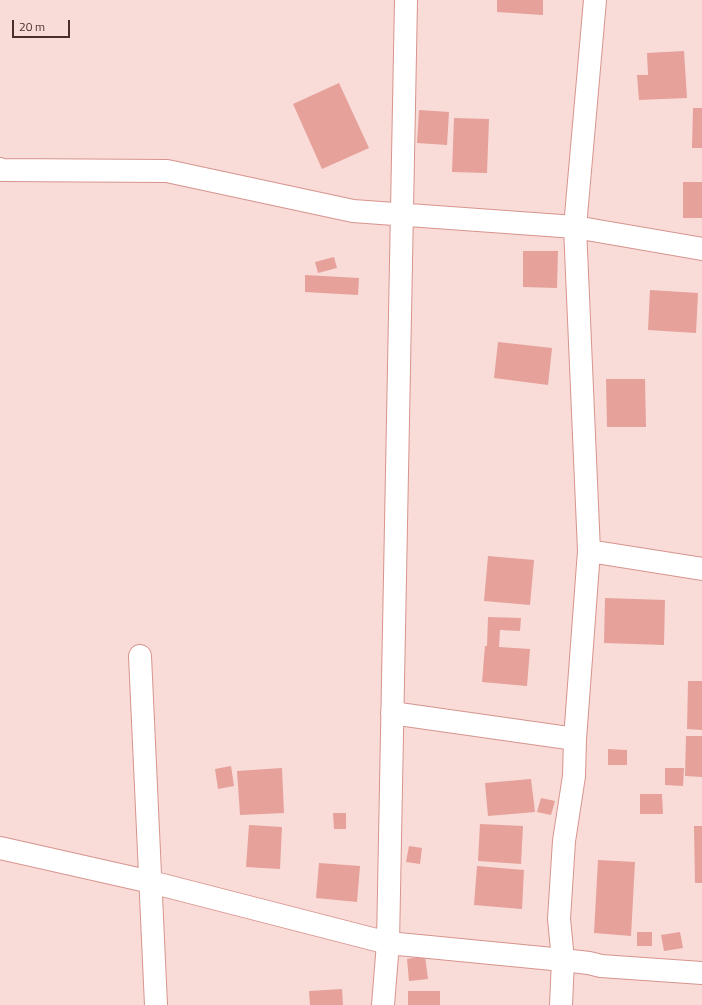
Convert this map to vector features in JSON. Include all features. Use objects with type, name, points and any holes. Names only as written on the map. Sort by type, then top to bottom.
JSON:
[{"type":"street","points":[[383,1005],[388,943],[406,0]]},
{"type":"street","points":[[561,1005],[563,960],[559,919],[564,841],[574,776],[575,739],[589,551],[575,227],[595,0]]},
{"type":"street","points":[[0,169],[167,171],[353,211],[575,227],[702,249]]},
{"type":"street","points":[[589,551],[702,569]]},
{"type":"street","points":[[140,656],[156,1005]]},
{"type":"street","points":[[392,712],[575,739]]},
{"type":"street","points":[[0,848],[151,882],[388,943],[563,960],[589,963],[600,966],[702,973]]},
{"type":"building","points":[[497,0],[543,0],[543,15],[497,12]]},
{"type":"building","points":[[684,51],[687,98],[639,100],[637,75],[648,75],[647,53]]},
{"type":"building","points":[[339,83],[369,148],[322,169],[293,104]]},
{"type":"building","points":[[693,108],[702,108],[702,148],[692,148]]},
{"type":"building","points":[[419,110],[449,112],[447,145],[417,143]]},
{"type":"building","points":[[454,118],[489,119],[487,173],[452,172]]},
{"type":"building","points":[[683,182],[702,182],[702,218],[683,218]]},
{"type":"building","points":[[523,251],[558,251],[557,288],[523,287]]},
{"type":"building","points":[[334,257],[337,268],[318,273],[315,262]]},
{"type":"building","points":[[305,275],[359,278],[358,295],[305,292]]},
{"type":"building","points":[[650,290],[698,293],[696,333],[648,330]]},
{"type":"building","points":[[498,342],[552,348],[548,385],[494,378]]},
{"type":"building","points":[[606,379],[645,379],[646,427],[607,427]]},
{"type":"building","points":[[488,556],[534,560],[530,605],[484,601]]},
{"type":"building","points":[[605,598],[665,600],[664,645],[604,643]]},
{"type":"building","points":[[488,617],[521,618],[520,631],[500,630],[499,647],[530,649],[527,686],[482,682],[485,646],[487,646]]},
{"type":"building","points":[[688,681],[702,681],[702,730],[687,729]]},
{"type":"building","points":[[686,736],[702,736],[702,777],[685,776]]},
{"type":"building","points":[[608,749],[627,750],[627,765],[608,765]]},
{"type":"building","points":[[231,766],[234,786],[218,789],[215,769]]},
{"type":"building","points":[[282,768],[284,813],[240,815],[237,771]]},
{"type":"building","points":[[665,768],[684,768],[683,786],[665,785]]},
{"type":"building","points":[[531,779],[535,812],[488,816],[485,783]]},
{"type":"building","points":[[640,794],[662,794],[663,814],[640,814]]},
{"type":"building","points":[[541,798],[555,801],[551,815],[537,812]]},
{"type":"building","points":[[333,813],[346,813],[346,829],[334,829]]},
{"type":"building","points":[[480,824],[523,826],[521,864],[478,861]]},
{"type":"building","points":[[249,825],[282,827],[280,869],[246,867]]},
{"type":"building","points":[[694,826],[702,826],[702,883],[695,883]]},
{"type":"building","points":[[409,846],[422,848],[420,864],[406,862]]},
{"type":"building","points":[[598,860],[635,862],[631,936],[594,933]]},
{"type":"building","points":[[319,863],[360,866],[357,902],[316,898]]},
{"type":"building","points":[[477,866],[524,870],[522,909],[474,905]]},
{"type":"building","points":[[637,932],[652,932],[652,946],[637,946]]},
{"type":"building","points":[[680,932],[683,948],[664,951],[661,935]]},
{"type":"building","points":[[425,956],[428,979],[409,981],[407,959]]},
{"type":"building","points":[[342,989],[343,1005],[310,1005],[309,991]]},
{"type":"building","points":[[408,991],[440,991],[440,1005],[408,1005]]}]
